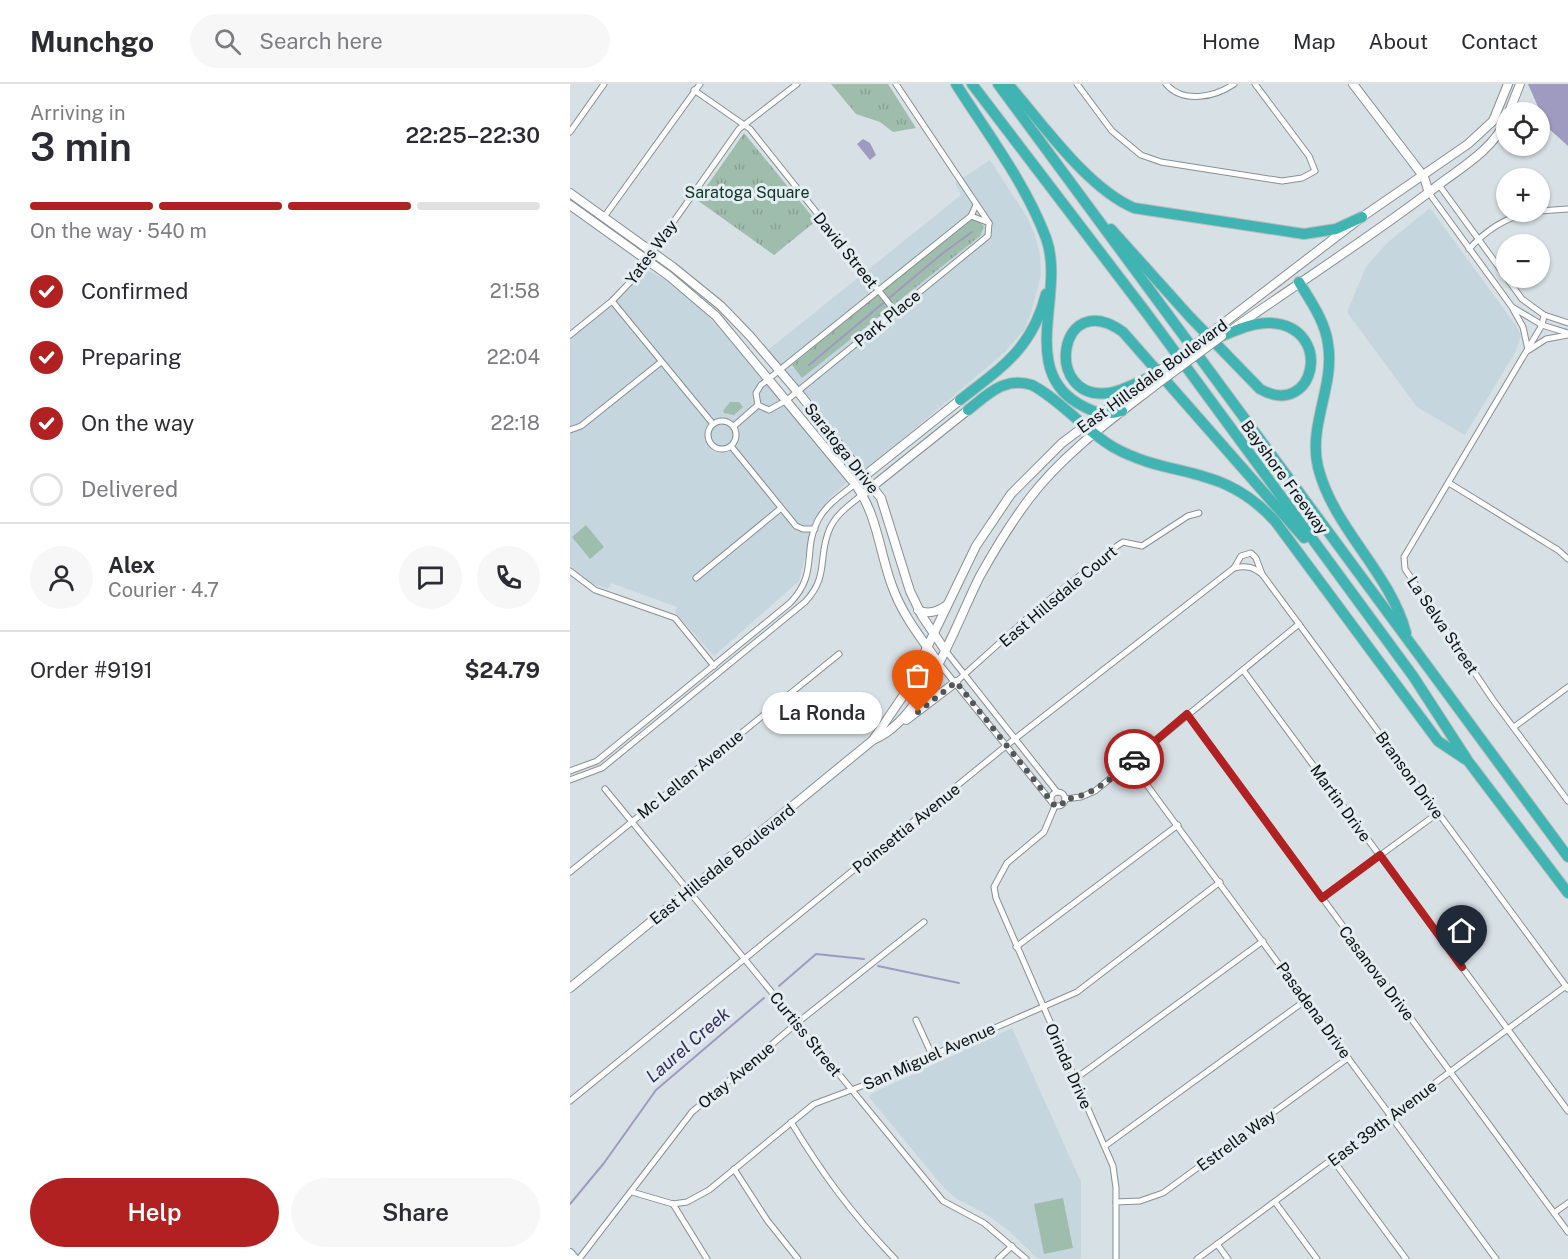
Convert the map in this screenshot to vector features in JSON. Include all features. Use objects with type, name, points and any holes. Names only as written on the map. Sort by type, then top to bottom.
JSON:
[{"type":"highway","points":[[956,84],[1022,190],[1045,235],[1053,270],[1046,339],[1048,365],[1056,381],[1067,396],[1098,414],[1122,411]]},
{"type":"highway","name":"Bayshore Freeway","points":[[972,84],[1148,315],[1413,676],[1468,761],[1568,893]]},
{"type":"highway","name":"Bayshore Freeway","points":[[998,84],[1568,857]]},
{"type":"highway","points":[[1008,84],[1096,184],[1117,201],[1134,208],[1304,234],[1336,229],[1362,217]]},
{"type":"highway","points":[[1079,195],[1190,317],[1260,389],[1284,396],[1301,387],[1306,380],[1312,365],[1310,349],[1293,330],[1279,324],[1264,323],[1219,333]]},
{"type":"highway","points":[[960,400],[1015,355],[1032,333],[1044,305],[1049,279],[1045,235]]},
{"type":"highway","points":[[1299,282],[1318,314],[1329,348],[1328,375],[1316,436],[1320,473],[1336,508],[1401,613],[1408,639]]},
{"type":"highway","points":[[1154,380],[1116,392],[1092,392],[1077,384],[1068,372],[1065,358],[1066,344],[1074,331],[1088,322],[1103,321],[1123,332],[1196,413],[1275,507],[1334,569]]},
{"type":"highway","points":[[968,410],[998,387],[1011,382],[1026,382],[1045,392],[1094,433],[1130,455],[1223,482],[1262,508],[1280,528],[1438,741],[1468,761]]},
{"type":"main road","points":[[1353,84],[1424,177],[1429,193]]},
{"type":"main road","name":"East Hillsdale Boulevard","points":[[1219,333],[1362,217],[1424,177],[1493,121],[1508,84]]},
{"type":"main road","points":[[1513,102],[1520,84]]},
{"type":"main road","name":"East Hillsdale Boulevard","points":[[873,740],[905,693],[983,533],[1011,494],[1098,414],[1154,380],[1219,333],[1347,253],[1483,151],[1496,133]]},
{"type":"main road","points":[[1424,177],[1439,185]]},
{"type":"main road","name":"Saratoga Drive","points":[[570,193],[652,252],[721,306],[780,371],[866,475],[886,509],[902,567],[918,610],[945,650]]},
{"type":"main road","name":"Saratoga Drive","points":[[570,205],[646,260],[716,316],[770,378],[863,494],[876,524],[896,595],[939,662]]},
{"type":"main road","points":[[1292,273],[1299,282]]},
{"type":"main road","name":"East Hillsdale Boulevard","points":[[570,988],[873,740],[891,732],[900,723],[917,700],[939,662],[980,577],[1015,519],[1047,477],[1154,380]]},
{"type":"main road","points":[[855,484],[960,400]]},
{"type":"main road","points":[[863,494],[968,410]]},
{"type":"main road","points":[[918,610],[929,612],[939,610],[948,604]]},
{"type":"main road","points":[[900,723],[956,682]]},
{"type":"main road","points":[[570,1253],[577,1259]]},
{"type":"street","points":[[570,132],[604,84]]},
{"type":"street","points":[[604,217],[700,84]]},
{"type":"street","name":"Yates Way","points":[[570,335],[612,301],[646,260],[743,124],[797,84]]},
{"type":"street","points":[[896,84],[976,205],[980,206],[988,223]]},
{"type":"street","points":[[1077,84],[1119,139],[1150,159],[1282,181],[1302,178],[1315,171],[1309,156],[1255,84]]},
{"type":"street","points":[[1166,84],[1177,92],[1208,97],[1221,93],[1234,84]]},
{"type":"street","name":"David Street","points":[[694,90],[750,129],[896,311]]},
{"type":"street","points":[[1439,185],[1522,299],[1544,315],[1568,323]]},
{"type":"street","points":[[1429,193],[1512,307],[1523,327],[1528,351],[1546,339],[1568,334]]},
{"type":"street","name":"Park Place","points":[[758,405],[756,393],[770,378],[880,293],[971,216],[976,205]]},
{"type":"street","points":[[1550,211],[1568,209]]},
{"type":"street","points":[[971,216],[988,223]]},
{"type":"street","points":[[1469,249],[1479,238],[1503,222]]},
{"type":"street","name":"Park Place","points":[[758,405],[770,410],[787,400],[988,236],[988,223]]},
{"type":"street","points":[[612,301],[713,424]]},
{"type":"street","points":[[1512,307],[1542,325],[1568,334]]},
{"type":"street","name":"La Selva Street","points":[[1544,315],[1542,325],[1528,351],[1404,557],[1405,569],[1568,801]]},
{"type":"street","points":[[570,430],[581,426],[661,362]]},
{"type":"street","name":"Park Place","points":[[734,426],[758,405]]},
{"type":"street","points":[[724,421],[734,426],[737,437],[732,446],[721,449],[711,444],[708,434],[713,424],[724,421]]},
{"type":"street","points":[[732,446],[780,508],[799,528],[815,529]]},
{"type":"street","points":[[1449,483],[1558,550],[1568,559]]},
{"type":"street","points":[[570,771],[597,761],[797,595],[807,578],[815,529],[828,507],[855,484]]},
{"type":"street","points":[[570,780],[602,768],[795,611],[814,591],[821,579],[825,545],[831,525],[839,513],[863,494]]},
{"type":"street","points":[[696,578],[780,508]]},
{"type":"street","name":"East Hillsdale Court","points":[[956,682],[1034,612],[1117,546],[1123,542],[1142,546],[1188,516],[1199,513]]},
{"type":"street","points":[[1234,568],[1241,556],[1251,554],[1256,558],[1262,574]]},
{"type":"street","name":"Poinsettia Avenue","points":[[570,1101],[1007,745],[1234,568],[1248,566]]},
{"type":"street","name":"Branson Drive","points":[[1248,566],[1262,574],[1567,987]]},
{"type":"street","points":[[570,571],[595,590],[675,618],[719,672]]},
{"type":"street","points":[[1057,792],[1052,796],[1053,804],[1062,805],[1065,799],[1081,797],[1095,791],[1299,624]]},
{"type":"street","name":"Saratoga Drive","points":[[945,650],[1057,792],[1065,799]]},
{"type":"street","name":"Mc Lellan Avenue","points":[[570,872],[839,654]]},
{"type":"street","name":"Saratoga Drive","points":[[939,662],[1053,804]]},
{"type":"street","name":"Martin Drive","points":[[1243,670],[1568,1110]]},
{"type":"street","points":[[1514,727],[1568,687]]},
{"type":"street","name":"Casanova Drive","points":[[1187,714],[1568,1232]]},
{"type":"street","name":"Pasadena Drive","points":[[1130,762],[1496,1259]]},
{"type":"street","name":"Curtiss Street","points":[[604,789],[690,890],[943,1201],[984,1223],[1026,1259]]},
{"type":"street","name":"Orinda Drive","points":[[1053,804],[1044,832],[1007,863],[994,887],[996,898],[1041,1006],[1113,1167],[1116,1202],[1116,1259]]},
{"type":"street","points":[[1322,898],[1438,813]]},
{"type":"street","points":[[1016,947],[1178,825]]},
{"type":"street","name":"San Miguel Avenue","points":[[673,1203],[687,1202],[694,1198],[734,1169],[814,1104],[1077,992],[1220,882]]},
{"type":"street","name":"Otay Avenue","points":[[577,1259],[632,1192],[692,1112],[797,1023],[924,922]]},
{"type":"street","points":[[1075,1079],[1263,940]]},
{"type":"street","name":"East 39th Avenue","points":[[1197,1259],[1567,987]]},
{"type":"street","points":[[1105,1146],[1306,1000]]},
{"type":"street","points":[[916,1020],[932,1055]]},
{"type":"street","name":"Estrella Way","points":[[1116,1202],[1140,1201],[1163,1193],[1348,1058]]},
{"type":"street","points":[[791,1122],[822,1174],[854,1217],[895,1259]]},
{"type":"street","points":[[1333,1160],[1406,1259]]},
{"type":"street","points":[[734,1169],[767,1220],[798,1259]]},
{"type":"street","points":[[632,1192],[673,1203],[707,1259]]},
{"type":"street","points":[[1275,1202],[1317,1259]]},
{"type":"street","points":[[1554,1213],[1568,1203]]},
{"type":"street","points":[[1217,1244],[1228,1259]]},
{"type":"street","points":[[998,1259],[1011,1246]]},
{"type":"shaded area","points":[[1528,84],[1568,84],[1568,146],[1550,130],[1550,102],[1536,102]]},
{"type":"shaded area","points":[[863,139],[870,143],[876,155],[870,160],[857,144]]},
{"type":"shaded area","points":[[990,160],[1027,217],[1035,235],[1040,255],[1041,275],[1031,313],[1024,330],[1005,352],[865,471],[768,350],[961,195],[955,183]]},
{"type":"shaded area","points":[[1430,208],[1517,327],[1521,336],[1516,351],[1465,435],[1417,407],[1347,312],[1366,267],[1387,243]]},
{"type":"shaded area","points":[[643,268],[682,288],[757,370],[847,482],[830,498],[815,519],[799,581],[714,656],[675,612],[677,607],[611,583],[608,589],[588,582],[570,565],[570,336]]},
{"type":"shaded area","points":[[1012,1028],[1081,1182],[1081,1259],[1038,1259],[1008,1230],[983,1212],[957,1199],[944,1188],[869,1097],[871,1094]]},
{"type":"green space","points":[[831,84],[888,84],[916,128],[893,132],[880,122],[856,114]]},
{"type":"green space","name":"Saratoga Square","points":[[744,133],[816,221],[774,255],[697,200]]},
{"type":"green space","points":[[970,219],[978,219],[984,227],[980,236],[802,378],[792,365]]},
{"type":"green space","points":[[730,402],[739,402],[743,407],[734,415],[724,413],[723,411]]},
{"type":"green space","points":[[586,525],[604,547],[590,559],[572,537]]},
{"type":"green space","points":[[1063,1198],[1073,1248],[1044,1254],[1034,1204]]},
{"type":"waterway","points":[[809,365],[943,253],[972,232]]},
{"type":"waterway","name":"Laurel Creek","points":[[779,986],[816,954],[864,959]]},
{"type":"waterway","name":"Laurel Creek","points":[[878,966],[959,983]]},
{"type":"waterway","name":"Laurel Creek","points":[[570,1204],[604,1163],[656,1090],[764,998]]},
{"type":"way so far","points":[[918,712],[956,682],[1055,806],[1062,805],[1065,799],[1081,797],[1095,791],[1134,759]]},
{"type":"place","name":"La Ronda","points":[[918,712]]},
{"type":"route","points":[[1134,759],[1187,714],[1322,898],[1380,855],[1462,967]]}]
